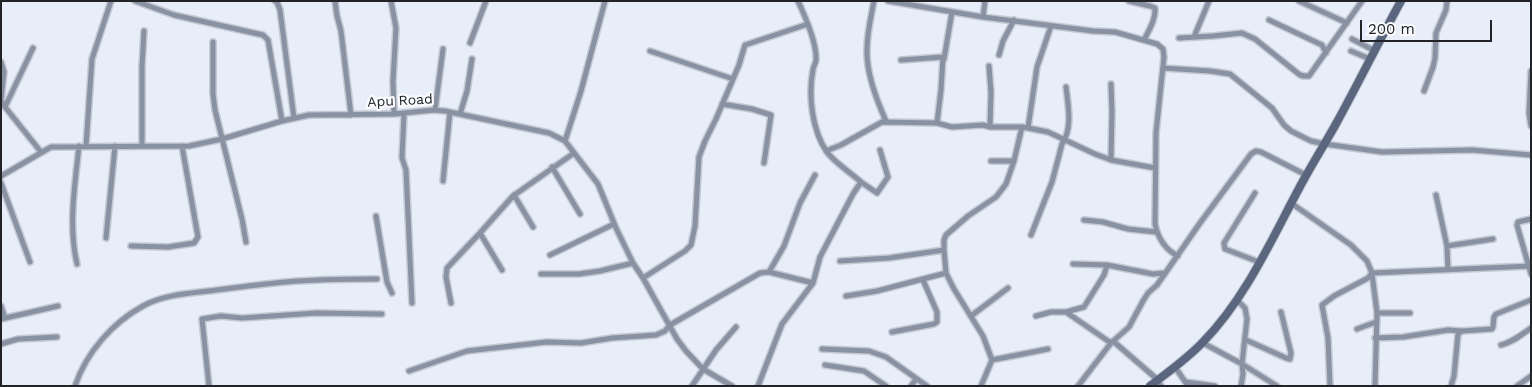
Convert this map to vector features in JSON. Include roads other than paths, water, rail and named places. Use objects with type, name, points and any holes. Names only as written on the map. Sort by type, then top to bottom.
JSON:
[{"type":"street","points":[[86,146],[92,59],[111,1]]},
{"type":"street","points":[[135,1],[174,15],[263,35],[268,40],[282,120]]},
{"type":"street","points":[[275,1],[280,10],[294,118]]},
{"type":"street","points":[[280,10],[284,1]]},
{"type":"street","points":[[335,1],[341,31],[351,115]]},
{"type":"street","points":[[391,1],[396,28],[392,81],[394,114]]},
{"type":"street","points":[[470,43],[486,1]]},
{"type":"street","points":[[606,1],[565,141],[598,184],[614,224],[677,339],[703,369],[723,384],[732,386]]},
{"type":"street","points":[[798,1],[812,33],[816,60],[813,70],[811,105],[813,119],[826,151],[877,194],[888,180],[880,150]]},
{"type":"street","points":[[874,1],[868,34],[867,58],[876,95],[886,121]]},
{"type":"street","points":[[888,1],[983,17],[1115,32],[1157,44],[1163,49],[1164,57],[1158,109],[1155,168],[1155,224],[1156,232],[1162,243],[1170,252],[1178,256]]},
{"type":"street","points":[[983,17],[986,1]]},
{"type":"street","points":[[1129,1],[1155,8]]},
{"type":"street","points":[[1144,40],[1154,19],[1156,1]]},
{"type":"street","points":[[1194,37],[1209,1]]},
{"type":"street","points":[[1299,1],[1348,23]]},
{"type":"street","points":[[1179,38],[1242,33],[1250,36],[1300,75],[1309,76],[1362,1]]},
{"type":"street","points":[[1150,386],[1160,383],[1203,343],[1237,300],[1325,144],[1401,1]]},
{"type":"street","points":[[1424,91],[1435,58],[1436,33],[1446,10],[1447,1]]},
{"type":"street","points":[[937,122],[944,59],[952,12]]},
{"type":"street","points":[[999,55],[1003,41],[1014,20]]},
{"type":"street","points":[[1269,20],[1322,45],[1326,53]]},
{"type":"street","points":[[643,278],[685,251],[691,245],[695,226],[699,157],[739,65],[745,45],[808,24]]},
{"type":"street","points":[[1028,128],[1037,67],[1051,26]]},
{"type":"street","points":[[142,146],[144,31]]},
{"type":"street","points":[[1352,39],[1374,51]]},
{"type":"street","points":[[213,42],[213,94],[215,110],[238,201],[246,242]]},
{"type":"street","points":[[5,107],[33,48]]},
{"type":"street","points":[[436,110],[443,49]]},
{"type":"street","points":[[650,51],[733,79]]},
{"type":"street","points":[[1351,51],[1370,59]]},
{"type":"street","points":[[901,60],[940,57],[944,59]]},
{"type":"street","points":[[460,114],[467,91],[472,59]]},
{"type":"street","points":[[1,62],[4,72],[1,100],[41,152]]},
{"type":"street","points":[[989,66],[991,92],[990,127]]},
{"type":"street","points":[[1163,68],[1230,74],[1272,108],[1284,125],[1291,131],[1312,141],[1382,152],[1472,150],[1529,154]]},
{"type":"street","points":[[1531,70],[1531,126]]},
{"type":"street","points":[[1111,84],[1111,160]]},
{"type":"street","points":[[1031,235],[1046,199],[1065,139],[1069,117],[1066,87]]},
{"type":"street","points":[[722,104],[752,109],[771,115],[764,163]]},
{"type":"street","name":"Apu Road","points":[[1,176],[51,147],[182,146],[202,144],[282,120],[310,115],[404,114],[436,110],[549,133],[565,141]]},
{"type":"street","points":[[443,181],[450,112]]},
{"type":"street","points":[[404,114],[402,158],[406,170],[412,303]]},
{"type":"street","points":[[826,151],[841,145],[882,122],[937,122],[952,127],[967,125],[1022,127],[1048,132],[1111,160],[1155,168]]},
{"type":"street","points":[[981,386],[992,360],[983,336],[946,273],[944,250],[946,236],[968,216],[996,197],[1006,184],[1022,127]]},
{"type":"street","points":[[78,264],[74,251],[72,228],[79,146]]},
{"type":"street","points":[[106,238],[114,146]]},
{"type":"street","points":[[131,246],[177,246],[194,243],[198,238],[182,146]]},
{"type":"street","points":[[1078,386],[1112,342],[1129,327],[1143,301],[1252,154],[1261,152],[1306,175]]},
{"type":"street","points":[[451,303],[446,277],[447,268],[514,196],[574,153]]},
{"type":"street","points":[[991,161],[1014,161]]},
{"type":"street","points":[[552,167],[580,214]]},
{"type":"street","points":[[770,272],[784,246],[800,203],[815,175]]},
{"type":"street","points":[[758,386],[782,324],[813,282],[820,257],[861,182]]},
{"type":"street","points":[[1,183],[30,262]]},
{"type":"street","points":[[1255,193],[1224,247],[1226,250],[1259,262]]},
{"type":"street","points":[[1436,195],[1447,246],[1448,270]]},
{"type":"street","points":[[514,196],[533,227]]},
{"type":"street","points":[[1291,203],[1361,254],[1367,261],[1372,273],[1377,313],[1375,386]]},
{"type":"street","points":[[376,216],[387,282],[392,293]]},
{"type":"street","points":[[1531,219],[1518,222],[1517,225],[1531,274]]},
{"type":"street","points":[[1084,220],[1103,222],[1128,229],[1156,232]]},
{"type":"street","points":[[550,254],[614,224]]},
{"type":"street","points":[[480,233],[502,270]]},
{"type":"street","points":[[1447,246],[1493,239]]},
{"type":"street","points":[[840,261],[889,258],[944,250]]},
{"type":"street","points":[[541,274],[593,272],[634,263]]},
{"type":"street","points":[[1073,264],[1108,265],[1153,274],[1165,273]]},
{"type":"street","points":[[1036,316],[1051,312],[1066,312],[1084,307],[1108,265]]},
{"type":"street","points":[[1330,386],[1328,338],[1322,305],[1334,296],[1368,278],[1372,273],[1530,266]]},
{"type":"street","points":[[409,371],[467,352],[547,342],[581,343],[612,338],[656,335],[760,273],[770,272],[813,282]]},
{"type":"street","points":[[846,296],[924,280],[946,273]]},
{"type":"street","points":[[75,386],[80,372],[92,352],[108,333],[144,305],[161,299],[187,294],[286,282],[344,278],[377,279]]},
{"type":"street","points":[[892,332],[938,322],[937,312],[924,280]]},
{"type":"street","points":[[971,316],[1008,288]]},
{"type":"street","points":[[1237,300],[1244,308],[1247,319],[1241,386]]},
{"type":"street","points":[[1375,338],[1403,337],[1448,330],[1492,329],[1496,314],[1531,300]]},
{"type":"street","points":[[1,306],[3,318],[58,306]]},
{"type":"street","points":[[1066,312],[1112,342],[1160,383]]},
{"type":"street","points":[[1246,340],[1290,359],[1281,312]]},
{"type":"street","points":[[209,386],[202,319],[221,316],[242,318],[316,313],[382,314]]},
{"type":"street","points":[[1377,313],[1410,313]]},
{"type":"street","points":[[1357,330],[1376,322]]},
{"type":"street","points":[[692,386],[716,350],[736,327]]},
{"type":"street","points":[[1501,345],[1519,338],[1531,328]]},
{"type":"street","points":[[1451,386],[1454,376],[1458,334],[1462,331]]},
{"type":"street","points":[[1,344],[18,338],[57,337]]},
{"type":"street","points":[[1203,343],[1242,364],[1275,385]]},
{"type":"street","points":[[992,360],[1048,349]]},
{"type":"street","points":[[822,350],[869,351],[886,357],[927,386]]},
{"type":"street","points":[[824,364],[864,371],[886,386]]},
{"type":"street","points":[[1175,367],[1187,384],[1215,386]]},
{"type":"street","points":[[1517,386],[1531,376]]},
{"type":"street","points":[[911,386],[916,379]]}]
